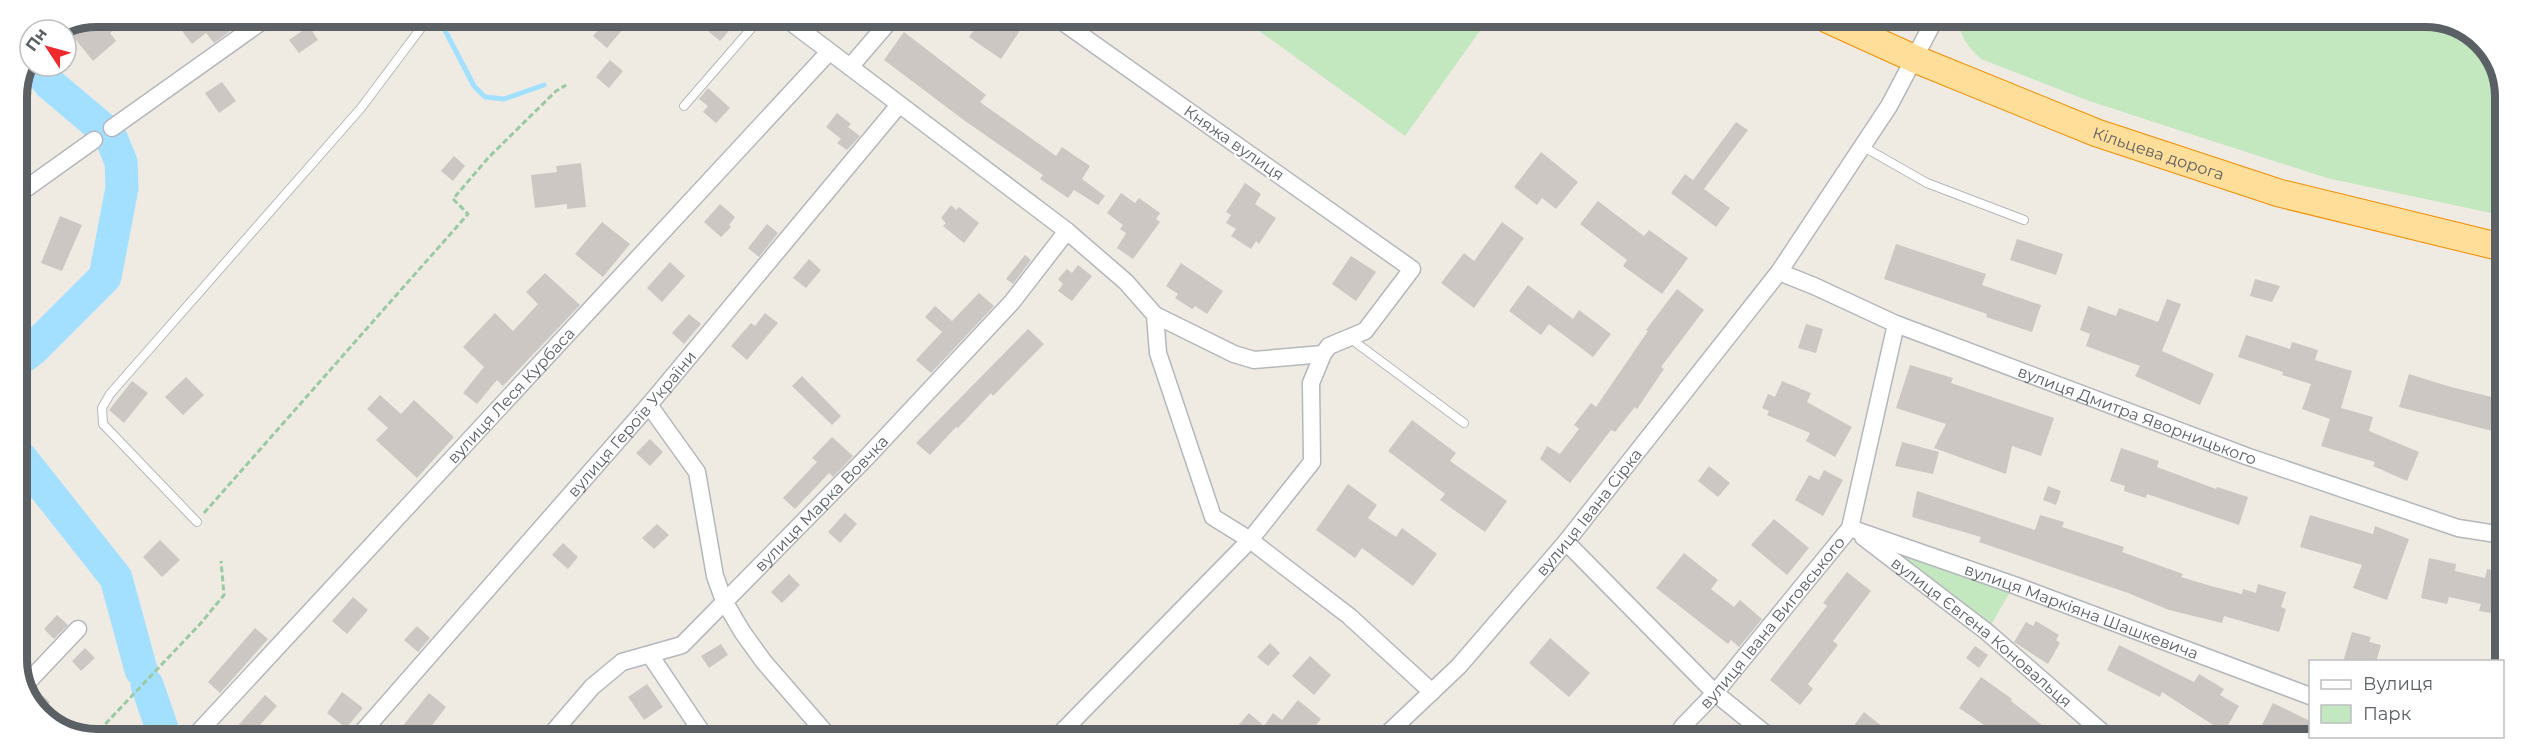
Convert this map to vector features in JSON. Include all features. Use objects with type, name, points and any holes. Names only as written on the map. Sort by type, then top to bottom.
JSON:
[{"type":"highway","name":"Кільцева дорога","points":[[1845,27],[1915,59],[2097,133],[2280,193],[2495,246]]},
{"type":"street","points":[[112,128],[254,27]]},
{"type":"street","points":[[797,27],[1067,231],[1126,282],[1155,315],[1234,354],[1254,360],[1323,354]]},
{"type":"street","points":[[850,67],[884,27]]},
{"type":"street","name":"Княжа вулиця","points":[[1070,27],[1412,269],[1365,331],[1352,339]]},
{"type":"street","name":"вулиця Івана Сірка","points":[[1393,729],[1459,666],[1566,542],[1779,272],[1889,106],[1931,27]]},
{"type":"street","name":"вулиця Леся Курбаса","points":[[201,729],[829,52]]},
{"type":"street","name":"вулиця Героїв України","points":[[365,729],[649,405],[899,105]]},
{"type":"street","points":[[27,187],[94,140]]},
{"type":"street","name":"вулиця Марка Вовчка","points":[[556,729],[592,687],[622,662],[682,645],[867,457],[1012,302],[1067,231]]},
{"type":"street","name":"вулиця Дмитра Яворницького","points":[[1779,272],[1896,324],[2246,456],[2458,528],[2495,534]]},
{"type":"street","points":[[1155,315],[1158,353],[1213,517],[1250,540],[1349,616],[1432,692]]},
{"type":"street","name":"вулиця Івана Виговського","points":[[1681,729],[1715,693],[1850,528],[1896,324]]},
{"type":"street","points":[[1065,729],[1250,540],[1312,462],[1311,383],[1323,354],[1329,346],[1352,339]]},
{"type":"street","points":[[649,405],[697,472],[715,576],[724,602],[742,633],[764,662],[822,729]]},
{"type":"street","name":"вулиця Маркіяна Шашкевича","points":[[1850,528],[2014,585],[2309,696]]},
{"type":"street","name":"вулиця Євгена Коновальця","points":[[1850,528],[1987,633],[2098,729]]},
{"type":"street","points":[[1566,542],[1715,693],[1760,729]]},
{"type":"street","points":[[30,679],[78,629]]},
{"type":"street","points":[[650,655],[700,729]]},
{"type":"lane","points":[[197,522],[103,424],[102,408],[110,394],[361,108],[422,27]]},
{"type":"lane","points":[[684,106],[752,27]]},
{"type":"lane","points":[[94,140],[112,128]]},
{"type":"lane","points":[[1862,146],[1927,183],[2024,220]]},
{"type":"lane","points":[[1352,339],[1464,423]]},
{"type":"path","points":[[197,522],[468,214],[453,199],[489,158],[556,91],[566,85]]},
{"type":"path","points":[[101,729],[201,623],[224,595],[221,561]]},
{"type":"green space","points":[[1254,27],[1483,27],[1405,136]]},
{"type":"green space","points":[[1960,27],[2425,27],[2452,32],[2478,51],[2490,70],[2494,84],[2495,214],[2327,178],[2089,101],[1981,59],[1965,41]]},
{"type":"green space","points":[[1850,528],[2014,585],[1987,632]]},
{"type":"building","points":[[113,27],[115,29],[110,33],[116,41],[93,61],[78,43],[78,30]]},
{"type":"building","points":[[179,27],[225,27],[229,32],[214,43],[206,33],[192,44]]},
{"type":"building","points":[[310,27],[318,40],[299,53],[289,40]]},
{"type":"building","points":[[601,27],[625,27],[607,48],[593,36]]},
{"type":"building","points":[[703,27],[732,27],[720,41]]},
{"type":"building","points":[[976,27],[1022,27],[1001,59],[969,37]]},
{"type":"building","points":[[904,32],[986,95],[980,102],[1056,156],[1062,147],[1090,166],[1082,179],[1105,196],[1098,205],[1074,190],[1068,198],[1040,179],[1043,175],[965,121],[884,60]]},
{"type":"building","points":[[610,60],[623,71],[609,88],[596,77]]},
{"type":"building","points":[[222,82],[236,101],[219,113],[205,93]]},
{"type":"building","points":[[708,88],[730,108],[716,123],[703,112],[708,106],[699,99]]},
{"type":"building","points":[[837,113],[851,124],[848,127],[860,136],[847,150],[837,143],[841,139],[826,127]]},
{"type":"building","points":[[1736,122],[1748,130],[1704,189],[1730,208],[1716,227],[1671,193],[1685,174],[1693,180]]},
{"type":"building","points":[[1541,152],[1578,182],[1556,209],[1542,198],[1537,205],[1514,187]]},
{"type":"building","points":[[454,156],[465,166],[453,181],[441,171]]},
{"type":"building","points":[[581,163],[586,207],[567,209],[567,204],[535,208],[531,175],[557,172],[556,166]]},
{"type":"building","points":[[1245,183],[1261,194],[1255,204],[1276,218],[1259,244],[1256,241],[1251,249],[1231,236],[1236,229],[1226,223],[1231,215],[1226,212]]},
{"type":"building","points":[[1121,193],[1135,203],[1139,198],[1160,213],[1156,219],[1160,222],[1133,259],[1117,248],[1126,233],[1120,229],[1123,225],[1107,213]]},
{"type":"building","points":[[1598,201],[1644,236],[1649,230],[1688,258],[1662,294],[1623,266],[1627,260],[1580,224]]},
{"type":"building","points":[[720,204],[735,217],[729,225],[731,227],[721,237],[704,222]]},
{"type":"building","points":[[951,205],[956,210],[959,207],[979,223],[964,243],[943,226],[946,223],[941,218]]},
{"type":"building","points":[[60,216],[82,225],[62,271],[41,263]]},
{"type":"building","points":[[602,222],[630,244],[603,277],[575,254]]},
{"type":"building","points":[[1502,222],[1524,238],[1474,308],[1441,283],[1464,253],[1474,261]]},
{"type":"building","points":[[767,224],[778,233],[759,257],[748,248]]},
{"type":"building","points":[[2017,239],[2063,254],[2056,275],[2010,260]]},
{"type":"building","points":[[1896,244],[1986,274],[1982,285],[2041,305],[2032,332],[1884,279]]},
{"type":"building","points":[[1025,255],[1031,260],[1013,284],[1006,279]]},
{"type":"building","points":[[1351,256],[1376,272],[1356,301],[1332,284]]},
{"type":"building","points":[[809,259],[821,270],[806,288],[793,278]]},
{"type":"building","points":[[670,262],[685,276],[662,302],[647,288]]},
{"type":"building","points":[[1181,263],[1223,291],[1207,314],[1195,306],[1192,309],[1175,298],[1178,294],[1166,286]]},
{"type":"building","points":[[1078,265],[1092,276],[1072,301],[1058,291],[1063,284],[1058,279],[1067,269],[1072,273]]},
{"type":"building","points":[[545,273],[580,305],[503,386],[497,380],[477,404],[463,393],[484,367],[463,347],[495,313],[513,331],[538,304],[526,292]]},
{"type":"building","points":[[2255,279],[2280,286],[2272,302],[2250,296]]},
{"type":"building","points":[[1528,285],[1573,319],[1579,310],[1611,334],[1593,357],[1549,324],[1541,335],[1509,311]]},
{"type":"building","points":[[1677,289],[1704,310],[1661,367],[1664,369],[1637,409],[1635,407],[1615,432],[1611,430],[1570,483],[1540,459],[1547,446],[1560,454],[1579,429],[1574,425],[1591,403],[1596,407],[1648,331],[1646,330]]},
{"type":"building","points":[[979,293],[994,306],[931,373],[916,360],[942,332],[925,317],[935,306],[952,321]]},
{"type":"building","points":[[2167,299],[2181,304],[2162,351],[2214,374],[2200,405],[2135,376],[2140,366],[2086,346],[2090,334],[2080,330],[2088,306],[2116,316],[2119,308],[2158,322]]},
{"type":"building","points":[[765,313],[778,323],[747,360],[731,346],[751,323],[755,326]]},
{"type":"building","points":[[689,314],[701,324],[684,344],[672,333]]},
{"type":"building","points":[[1806,324],[1823,329],[1816,353],[1798,348]]},
{"type":"building","points":[[1028,329],[1044,344],[993,396],[991,393],[930,455],[916,443]]},
{"type":"building","points":[[2246,335],[2290,349],[2292,342],[2318,350],[2315,360],[2352,371],[2341,408],[2373,417],[2369,431],[2419,452],[2407,481],[2373,466],[2375,462],[2321,446],[2330,419],[2302,409],[2311,384],[2238,357]]},
{"type":"building","points":[[1910,365],[1953,378],[1951,383],[2054,418],[2041,456],[2012,446],[2006,474],[1934,448],[1946,424],[1896,408]]},
{"type":"building","points":[[2409,374],[2495,398],[2495,432],[2399,407]]},
{"type":"building","points":[[802,376],[841,416],[832,425],[792,386]]},
{"type":"building","points":[[186,377],[204,395],[183,415],[165,397]]},
{"type":"building","points":[[132,381],[148,393],[124,423],[109,410]]},
{"type":"building","points":[[1782,381],[1811,393],[1807,402],[1852,427],[1835,457],[1806,441],[1810,433],[1767,415],[1769,411],[1762,408],[1768,394],[1775,397]]},
{"type":"building","points":[[380,395],[401,414],[414,400],[454,437],[417,478],[376,440],[388,428],[367,409]]},
{"type":"building","points":[[1412,420],[1456,453],[1450,461],[1507,501],[1485,532],[1440,500],[1445,494],[1388,451]]},
{"type":"building","points":[[832,437],[853,456],[833,477],[829,473],[795,509],[783,498],[817,462],[812,458]]},
{"type":"building","points":[[650,439],[663,452],[650,466],[636,453]]},
{"type":"building","points":[[1902,442],[1939,452],[1933,474],[1895,466]]},
{"type":"building","points":[[2121,448],[2159,461],[2157,467],[2216,489],[2217,487],[2248,497],[2239,525],[2147,494],[2146,498],[2124,491],[2125,486],[2110,481]]},
{"type":"building","points":[[1709,466],[1730,483],[1718,497],[1698,481]]},
{"type":"building","points":[[1824,470],[1843,480],[1823,516],[1795,500],[1809,475],[1819,480]]},
{"type":"building","points":[[1348,484],[1377,505],[1368,518],[1396,537],[1402,528],[1437,554],[1413,586],[1362,548],[1355,558],[1316,530]]},
{"type":"building","points":[[2048,486],[2061,491],[2056,505],[2043,500]]},
{"type":"building","points":[[1917,491],[2035,530],[2040,515],[2064,522],[2062,527],[2124,547],[2122,552],[2183,574],[2181,577],[2211,586],[2242,594],[2243,589],[2256,593],[2258,584],[2286,592],[2281,607],[2286,609],[2279,632],[2224,616],[2222,623],[2169,610],[2128,593],[1979,542],[1981,537],[1912,517]]},
{"type":"building","points":[[845,513],[857,524],[840,543],[828,532]]},
{"type":"building","points":[[2310,515],[2373,534],[2375,526],[2409,539],[2387,600],[2353,588],[2362,565],[2300,547]]},
{"type":"building","points":[[1774,519],[1809,548],[1787,575],[1751,545]]},
{"type":"building","points":[[657,524],[669,535],[654,549],[642,538]]},
{"type":"building","points":[[160,540],[180,560],[162,577],[143,557]]},
{"type":"building","points":[[563,543],[578,557],[568,569],[552,555]]},
{"type":"building","points":[[1684,553],[1718,580],[1711,589],[1734,607],[1740,600],[1762,619],[1739,647],[1731,640],[1728,644],[1656,588]]},
{"type":"building","points":[[2429,558],[2456,564],[2455,571],[2485,578],[2487,569],[2495,570],[2495,614],[2479,611],[2481,604],[2449,597],[2447,604],[2421,598]]},
{"type":"building","points":[[1847,572],[1871,591],[1833,641],[1838,645],[1808,684],[1813,689],[1800,705],[1770,680],[1827,606],[1823,603]]},
{"type":"building","points":[[789,574],[800,585],[782,603],[771,592]]},
{"type":"building","points":[[353,597],[368,610],[347,634],[332,621]]},
{"type":"building","points":[[57,615],[68,625],[54,639],[44,629]]},
{"type":"building","points":[[2036,621],[2059,635],[2056,640],[2060,643],[2048,664],[2014,642],[2026,622],[2033,626]]},
{"type":"building","points":[[417,626],[430,638],[418,652],[404,640]]},
{"type":"building","points":[[255,628],[268,639],[220,693],[208,682]]},
{"type":"building","points":[[2352,632],[2371,637],[2369,642],[2381,645],[2377,660],[2344,660]]},
{"type":"building","points":[[1550,638],[1590,673],[1569,697],[1529,663]]},
{"type":"building","points":[[1270,643],[1280,653],[1268,666],[1257,657]]},
{"type":"building","points":[[721,644],[728,655],[709,668],[701,656]]},
{"type":"building","points":[[2119,645],[2194,682],[2199,674],[2224,689],[2220,695],[2239,706],[2226,729],[2219,729],[2162,692],[2160,697],[2107,670]]},
{"type":"building","points":[[1975,646],[1988,655],[1979,668],[1966,658]]},
{"type":"building","points":[[85,648],[95,658],[81,671],[72,661]]},
{"type":"building","points":[[1310,656],[1331,675],[1314,695],[1292,676]]},
{"type":"building","points":[[1981,677],[2012,699],[2011,701],[2047,729],[1990,729],[1959,708]]},
{"type":"building","points":[[647,684],[663,707],[644,720],[628,697]]},
{"type":"building","points":[[34,690],[50,702],[46,706],[36,694]]},
{"type":"building","points":[[342,692],[363,708],[346,728],[327,713]]},
{"type":"building","points":[[429,693],[446,707],[429,729],[400,729]]},
{"type":"building","points":[[265,695],[277,706],[256,729],[235,729]]},
{"type":"building","points":[[1298,700],[1321,719],[1313,729],[1236,728],[1249,713],[1264,726],[1273,713],[1282,720]]},
{"type":"building","points":[[2273,703],[2309,721],[2309,729],[2260,729]]},
{"type":"building","points":[[1864,712],[1885,729],[1851,729]]},
{"type":"waterway","points":[[443,27],[474,86],[485,97],[504,99],[544,85]]},
{"type":"waterway","points":[[27,354],[105,277],[122,188],[121,162],[112,140],[102,128],[45,78]]},
{"type":"waterway","points":[[27,466],[116,578],[141,670]]},
{"type":"waterway","points":[[147,685],[162,729]]}]
